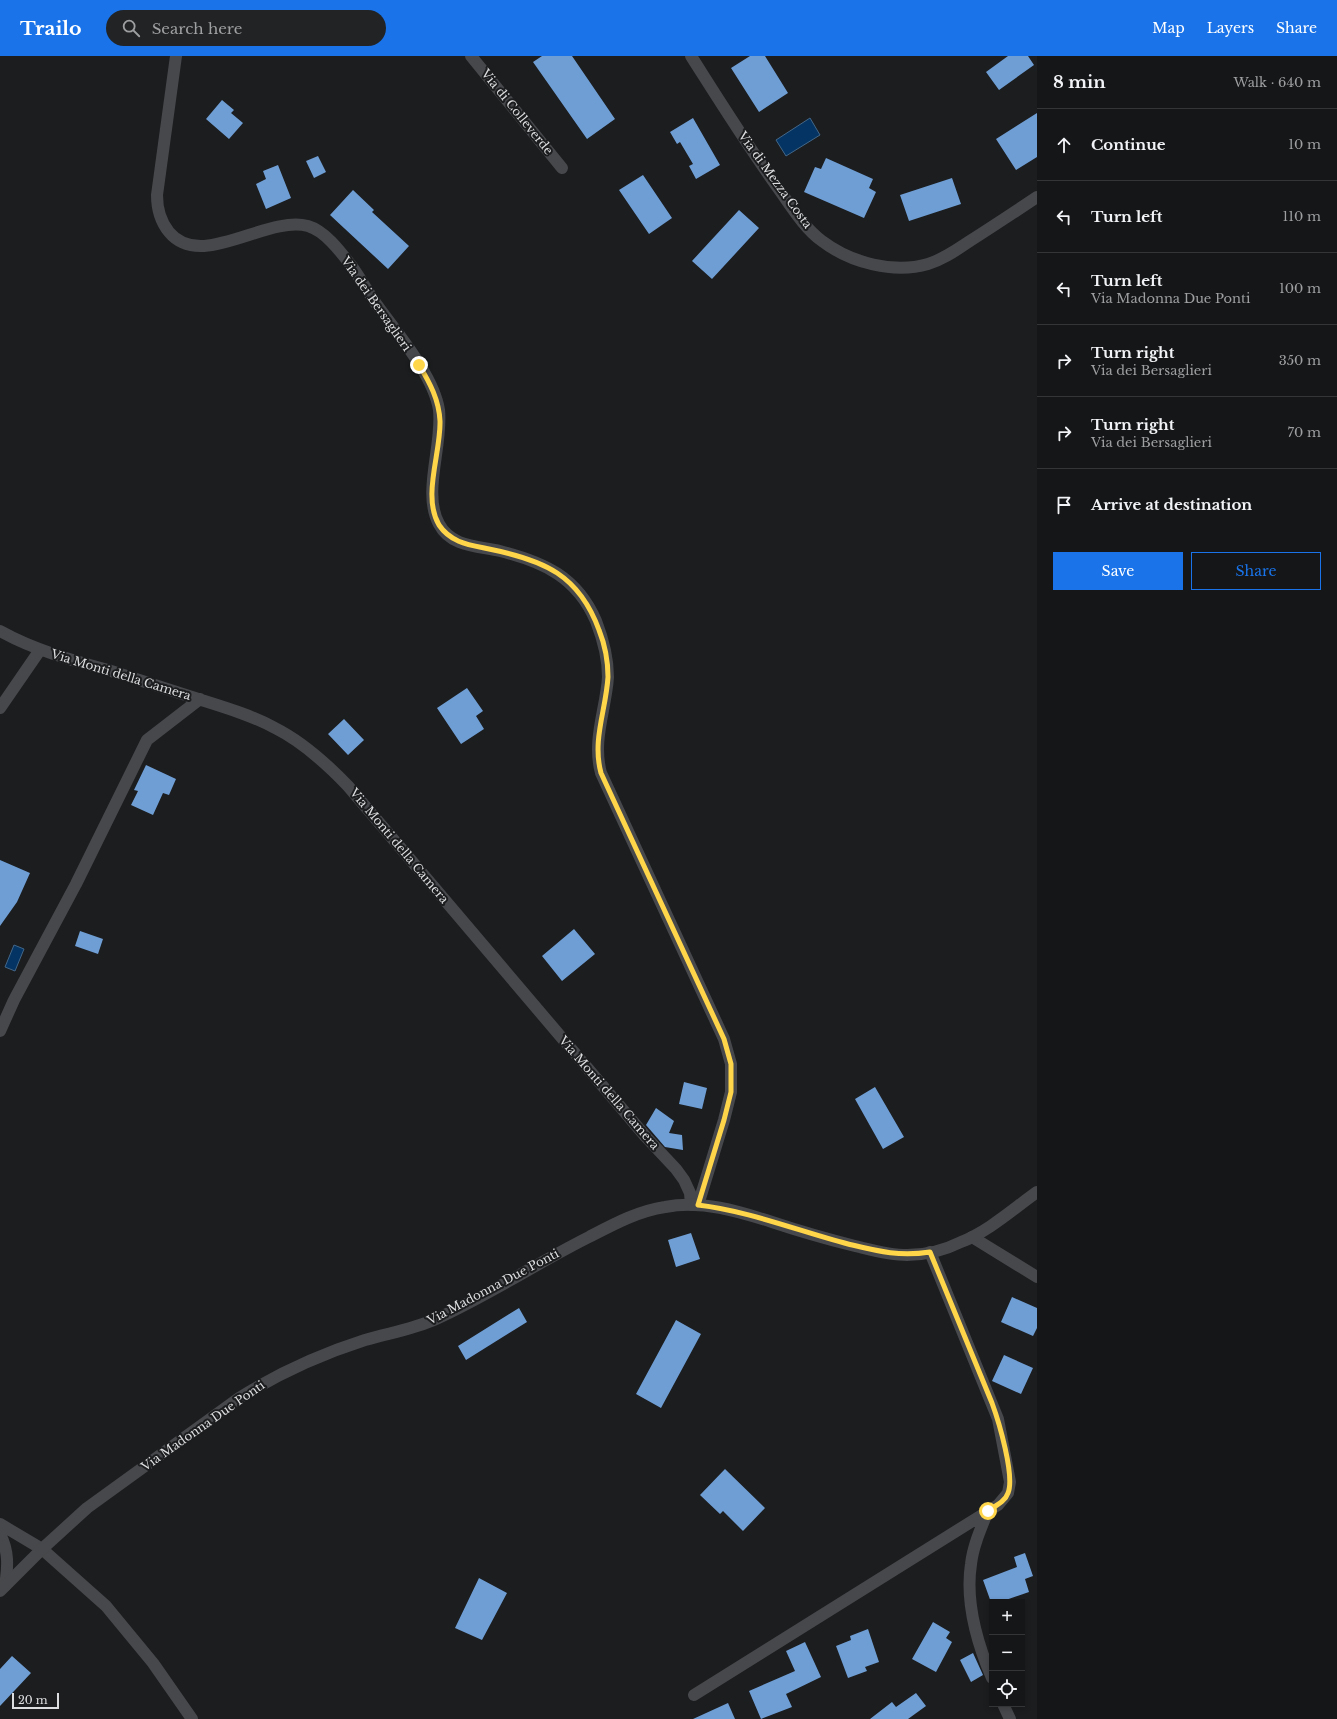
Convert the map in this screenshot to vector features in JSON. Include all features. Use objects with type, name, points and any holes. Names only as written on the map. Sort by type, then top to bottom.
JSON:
[{"type":"street","name":"Via dei Bersaglieri","points":[[176,56],[157,195],[159,214],[167,230],[183,243],[200,246],[219,243],[287,225],[308,226],[325,236],[355,271],[419,365],[434,393],[440,422],[432,505],[439,525],[450,537],[458,542],[502,552],[556,571],[576,589],[591,611],[603,641],[607,660],[608,679],[597,749],[601,773],[724,1039],[731,1064],[729,1100],[694,1205]]},
{"type":"street","name":"Via di Colleverde","points":[[471,56],[562,168]]},
{"type":"street","name":"Via di Mezza Costa","points":[[691,56],[761,165],[801,220],[822,241],[844,254],[868,262],[895,268],[915,267],[931,263],[952,253],[1037,197]]},
{"type":"street","name":"Via Monti della Camera","points":[[0,631],[40,650],[200,699],[246,715],[275,728],[312,752],[336,774],[646,1137],[676,1170],[688,1186],[694,1205]]},
{"type":"street","points":[[0,708],[40,650]]},
{"type":"street","points":[[0,1031],[14,1000],[80,877],[147,740],[200,699]]},
{"type":"street","name":"Via Madonna Due Ponti","points":[[2,1588],[42,1549],[103,1496],[239,1398],[275,1377],[309,1361],[335,1351],[433,1320],[455,1310],[551,1256],[629,1217],[667,1206],[694,1205],[739,1212],[827,1239],[887,1253],[906,1255],[930,1252],[972,1237],[1037,1192]]},
{"type":"street","points":[[972,1237],[1037,1277]]},
{"type":"street","points":[[694,1695],[1002,1502],[1008,1493],[1010,1488],[1009,1475],[1000,1427],[992,1403],[930,1252]]},
{"type":"street","points":[[988,1511],[972,1555],[969,1582],[976,1631],[990,1671]]},
{"type":"street","points":[[0,1524],[42,1549],[111,1611],[153,1663],[192,1719]]},
{"type":"street","points":[[0,1534],[6,1548],[7,1557],[7,1574],[2,1588]]},
{"type":"street","points":[[1004,1707],[1010,1719]]},
{"type":"water","points":[[810,118],[820,135],[786,156],[776,140]]},
{"type":"water","points":[[14,945],[24,949],[15,971],[5,967]]},
{"type":"building","points":[[542,56],[572,56],[615,119],[587,139],[533,62]]},
{"type":"building","points":[[750,56],[765,56],[788,93],[759,112],[731,68]]},
{"type":"building","points":[[1008,56],[1028,56],[1034,65],[999,90],[986,72]]},
{"type":"building","points":[[222,100],[234,110],[231,113],[243,123],[229,139],[206,119]]},
{"type":"building","points":[[1037,113],[1037,157],[1016,170],[996,139]]},
{"type":"building","points":[[693,118],[720,165],[696,179],[689,166],[693,164],[680,142],[677,144],[670,132]]},
{"type":"building","points":[[318,156],[326,172],[314,178],[306,161]]},
{"type":"building","points":[[826,158],[873,179],[869,188],[876,192],[864,218],[804,192],[815,167],[821,169]]},
{"type":"building","points":[[278,165],[291,198],[266,209],[256,184],[266,179],[263,171]]},
{"type":"building","points":[[643,175],[672,218],[649,234],[619,190]]},
{"type":"building","points":[[952,178],[961,204],[909,221],[900,195]]},
{"type":"building","points":[[353,190],[374,210],[372,212],[409,246],[388,269],[330,215]]},
{"type":"building","points":[[739,210],[759,228],[712,279],[692,261]]},
{"type":"building","points":[[467,688],[483,711],[476,716],[484,729],[461,744],[437,708]]},
{"type":"building","points":[[344,719],[364,740],[348,755],[328,734]]},
{"type":"building","points":[[146,765],[176,779],[169,795],[163,793],[153,815],[131,805],[138,791],[134,790]]},
{"type":"building","points":[[0,860],[30,873],[17,902],[0,926]]},
{"type":"building","points":[[574,929],[595,954],[562,981],[542,956]]},
{"type":"building","points":[[80,931],[103,939],[98,954],[75,946]]},
{"type":"building","points":[[684,1082],[707,1088],[702,1109],[679,1104]]},
{"type":"building","points":[[875,1087],[904,1137],[883,1149],[855,1099]]},
{"type":"building","points":[[656,1108],[674,1121],[669,1133],[682,1135],[683,1150],[665,1147],[646,1125]]},
{"type":"building","points":[[691,1233],[700,1259],[676,1267],[668,1240]]},
{"type":"building","points":[[1012,1297],[1037,1308],[1037,1328],[1033,1336],[1001,1322]]},
{"type":"building","points":[[519,1308],[527,1322],[466,1360],[458,1346]]},
{"type":"building","points":[[676,1320],[701,1334],[661,1408],[636,1394]]},
{"type":"building","points":[[1004,1355],[1033,1368],[1021,1394],[992,1381]]},
{"type":"building","points":[[725,1469],[765,1508],[743,1531],[723,1511],[720,1514],[700,1495]]},
{"type":"building","points":[[1025,1553],[1033,1576],[1025,1579],[1029,1592],[1009,1599],[990,1599],[983,1580],[1017,1567],[1014,1557]]},
{"type":"building","points":[[479,1578],[507,1593],[482,1640],[455,1628]]},
{"type":"building","points":[[933,1622],[950,1632],[946,1638],[952,1642],[936,1672],[912,1659]]},
{"type":"building","points":[[868,1629],[879,1662],[865,1667],[867,1671],[848,1678],[836,1646],[851,1640],[850,1636]]},
{"type":"building","points":[[805,1642],[821,1677],[786,1694],[792,1707],[761,1719],[749,1691],[795,1671],[786,1651]]},
{"type":"building","points":[[973,1653],[983,1675],[971,1682],[960,1660]]},
{"type":"building","points":[[12,1656],[31,1673],[0,1706],[0,1669]]},
{"type":"building","points":[[916,1693],[926,1706],[908,1719],[870,1719],[892,1702],[896,1707]]},
{"type":"building","points":[[728,1703],[735,1719],[693,1719]]},
{"type":"route","points":[[419,365],[431,385],[439,412],[440,422],[432,505],[439,525],[450,537],[458,542],[502,552],[545,566],[561,575],[576,589],[586,602],[596,621],[603,641],[607,660],[608,679],[597,749],[601,773],[724,1039],[731,1064],[731,1092],[698,1205],[711,1206],[739,1212],[827,1239],[887,1253],[906,1255],[930,1252],[992,1403],[1000,1427],[1006,1455],[1010,1488],[1006,1498],[988,1511]]}]
